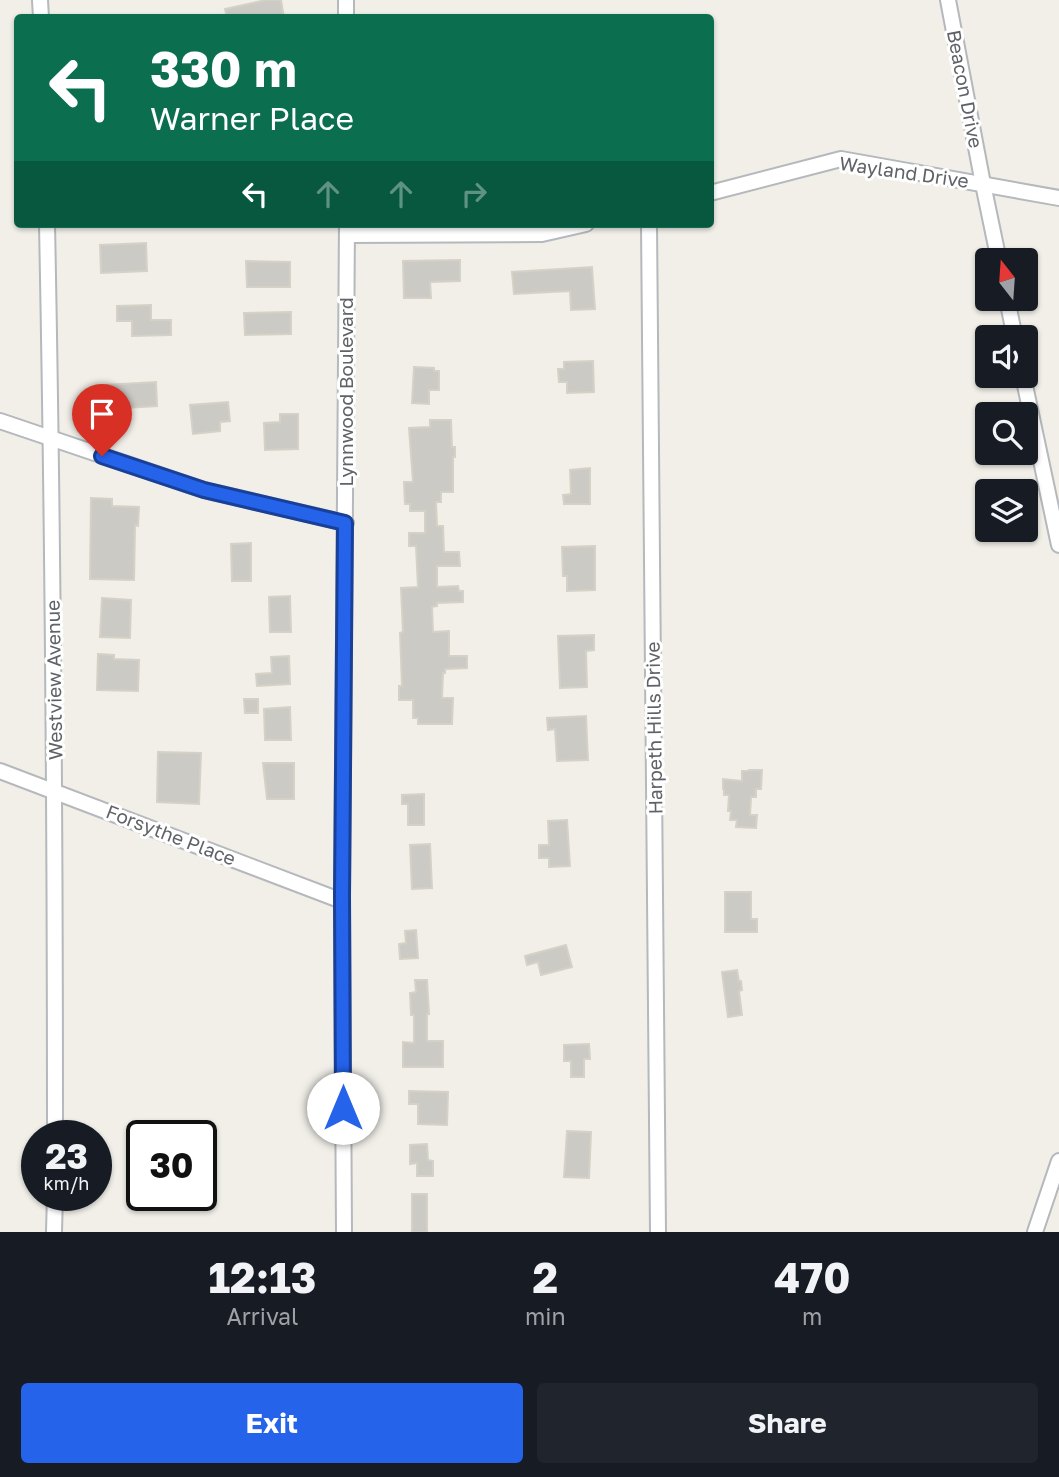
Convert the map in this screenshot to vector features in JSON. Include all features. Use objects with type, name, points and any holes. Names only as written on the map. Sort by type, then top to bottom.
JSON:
[{"type":"street","name":"Beacon Drive","points":[[948,0],[996,248]]},
{"type":"street","name":"Wayland Drive","points":[[714,192],[841,159],[1059,198]]},
{"type":"street","name":"Westview Avenue","points":[[47,228],[52,439],[55,1120]]},
{"type":"street","points":[[347,229],[542,234],[568,228]]},
{"type":"street","name":"Harpeth Hills Drive","points":[[649,228],[658,1232]]},
{"type":"street","name":"Lynnwood Boulevard","points":[[344,1232],[342,901],[347,229]]},
{"type":"street","points":[[1026,388],[1059,545]]},
{"type":"street","points":[[0,421],[204,490],[345,523]]},
{"type":"street","name":"Forsythe Place","points":[[0,771],[342,901]]},
{"type":"street","points":[[1035,1232],[1059,1161]]},
{"type":"street","points":[[54,1232],[55,1211]]},
{"type":"building","points":[[266,0],[281,0],[283,14],[226,14],[225,9]]},
{"type":"building","points":[[146,243],[147,271],[101,273],[100,245]]},
{"type":"building","points":[[460,260],[460,281],[430,282],[431,298],[404,298],[403,261]]},
{"type":"building","points":[[246,261],[290,262],[290,287],[247,287]]},
{"type":"building","points":[[592,267],[595,309],[571,310],[570,291],[514,294],[512,272]]},
{"type":"building","points":[[151,305],[151,320],[171,320],[171,335],[132,336],[132,321],[117,321],[117,306]]},
{"type":"building","points":[[291,312],[291,334],[245,335],[244,313]]},
{"type":"building","points":[[593,361],[594,392],[567,393],[567,382],[559,382],[558,369],[564,369],[564,362]]},
{"type":"building","points":[[414,367],[434,368],[434,371],[439,371],[439,390],[429,390],[429,404],[412,403]]},
{"type":"building","points":[[156,382],[157,406],[108,409],[105,385]]},
{"type":"building","points":[[228,402],[230,421],[220,422],[220,431],[193,434],[190,405]]},
{"type":"building","points":[[280,414],[298,414],[298,449],[265,450],[264,423],[280,422]]},
{"type":"building","points":[[430,420],[451,420],[452,447],[455,447],[453,492],[441,492],[441,502],[436,502],[437,526],[443,526],[444,552],[459,552],[460,566],[437,566],[437,587],[458,586],[459,591],[463,591],[463,602],[437,603],[437,606],[432,607],[433,632],[449,631],[449,656],[467,656],[467,668],[445,669],[443,673],[442,698],[453,698],[452,724],[418,724],[418,718],[413,718],[413,700],[399,700],[399,686],[402,686],[400,633],[403,632],[401,588],[418,587],[416,546],[409,546],[409,533],[425,533],[425,511],[410,511],[410,504],[405,504],[404,482],[413,482],[409,428],[430,427]]},
{"type":"building","points":[[590,468],[590,504],[564,504],[563,495],[571,494],[570,470]]},
{"type":"building","points":[[91,498],[112,499],[112,506],[139,507],[138,526],[135,525],[134,580],[90,579]]},
{"type":"building","points":[[251,543],[251,581],[232,581],[231,544]]},
{"type":"building","points":[[595,546],[595,590],[567,591],[567,576],[563,576],[562,547]]},
{"type":"building","points":[[290,596],[291,632],[270,632],[269,597]]},
{"type":"building","points":[[102,598],[131,600],[130,638],[100,637]]},
{"type":"building","points":[[594,635],[594,650],[586,651],[587,687],[560,688],[558,636]]},
{"type":"building","points":[[98,654],[114,655],[114,659],[139,660],[138,691],[97,690]]},
{"type":"building","points":[[289,656],[290,684],[257,686],[256,674],[272,673],[271,657]]},
{"type":"building","points":[[244,699],[258,699],[258,713],[245,713]]},
{"type":"building","points":[[290,707],[291,740],[265,740],[264,709]]},
{"type":"building","points":[[586,716],[588,760],[557,761],[555,729],[548,730],[547,718]]},
{"type":"building","points":[[158,752],[201,753],[199,804],[157,802]]},
{"type":"building","points":[[263,763],[294,763],[294,799],[267,799]]},
{"type":"building","points":[[762,770],[761,789],[756,789],[756,797],[751,797],[750,815],[757,815],[756,828],[736,827],[737,820],[730,820],[729,795],[724,795],[723,779],[742,781],[742,771]]},
{"type":"building","points":[[424,794],[424,825],[408,825],[408,804],[402,804],[402,795]]},
{"type":"building","points":[[567,820],[570,866],[549,867],[549,858],[539,858],[539,845],[549,845],[548,821]]},
{"type":"building","points":[[430,844],[432,888],[412,889],[410,845]]},
{"type":"building","points":[[725,892],[751,892],[751,919],[757,919],[757,932],[725,932]]},
{"type":"building","points":[[416,930],[418,958],[400,959],[399,944],[406,943],[405,931]]},
{"type":"building","points":[[566,945],[572,967],[541,975],[538,962],[527,965],[525,956]]},
{"type":"building","points":[[737,970],[742,990],[739,991],[742,1015],[728,1017],[722,972]]},
{"type":"building","points":[[415,980],[427,980],[427,1041],[443,1041],[443,1067],[403,1067],[403,1042],[414,1043],[414,1015],[411,1015],[410,993],[416,992]]},
{"type":"building","points":[[589,1044],[590,1059],[584,1059],[584,1077],[571,1077],[571,1061],[564,1061],[564,1045]]},
{"type":"building","points":[[409,1091],[448,1092],[447,1125],[418,1124],[418,1104],[409,1104]]},
{"type":"building","points":[[567,1131],[591,1132],[589,1178],[564,1177]]},
{"type":"building","points":[[427,1144],[428,1160],[433,1161],[433,1176],[417,1176],[417,1163],[410,1164],[410,1145]]},
{"type":"building","points":[[412,1194],[427,1194],[427,1232],[412,1232]]},
{"type":"route","points":[[102,456],[204,490],[345,523],[343,1108]]}]
